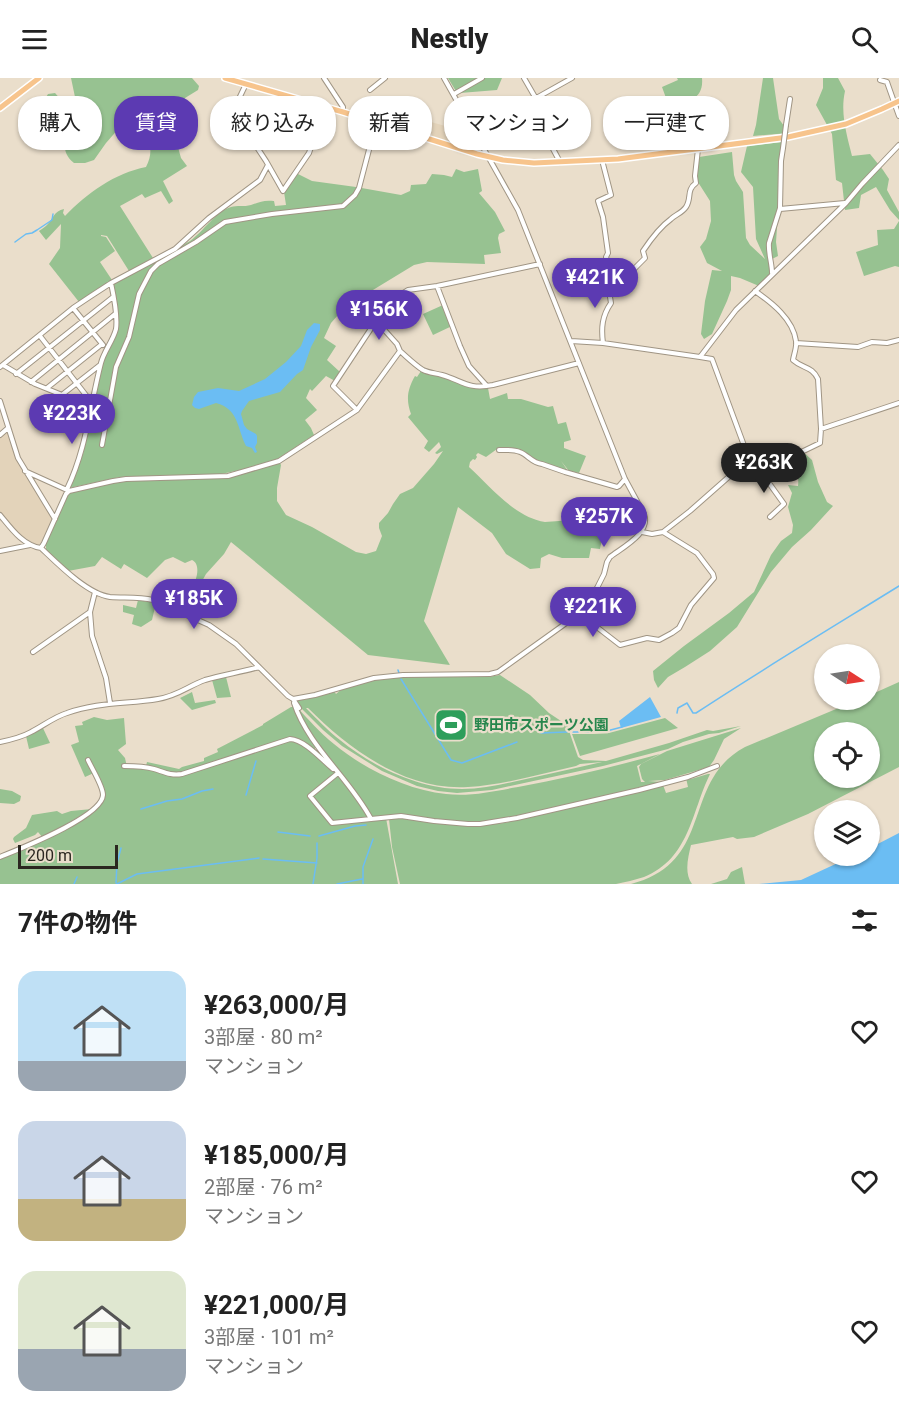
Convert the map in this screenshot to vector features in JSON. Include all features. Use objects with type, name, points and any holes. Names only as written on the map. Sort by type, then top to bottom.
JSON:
[{"type":"main road","points":[[0,108],[39,78]]},
{"type":"main road","points":[[225,78],[289,96]]},
{"type":"main road","points":[[729,144],[817,131],[851,122],[897,102]]},
{"type":"main road","points":[[336,110],[348,114]]},
{"type":"main road","points":[[432,140],[489,158],[524,163],[602,160],[682,150]]},
{"type":"street","points":[[324,78],[343,107],[343,112]]},
{"type":"street","points":[[370,90],[385,78]]},
{"type":"street","points":[[293,701],[374,678],[498,672],[580,614],[602,579],[610,557],[642,532],[645,525],[646,519],[625,479],[518,210],[444,78]]},
{"type":"street","points":[[454,94],[482,78]]},
{"type":"street","points":[[524,78],[534,96]]},
{"type":"street","points":[[540,96],[572,78]]},
{"type":"street","points":[[880,80],[887,82],[897,102],[899,116]]},
{"type":"street","points":[[246,84],[233,111],[283,191],[310,150]]},
{"type":"street","points":[[772,275],[768,248],[780,209],[781,160],[790,99]]},
{"type":"street","points":[[700,357],[736,310],[846,203],[899,145]]},
{"type":"street","points":[[102,445],[118,361],[129,337],[139,294],[158,264],[225,222],[343,206],[359,188],[369,150]]},
{"type":"street","points":[[553,150],[560,163]]},
{"type":"street","points":[[603,343],[603,318],[611,303],[611,293],[620,281],[645,258],[643,251],[652,238],[669,220],[687,206],[690,188],[696,183],[698,150]]},
{"type":"street","points":[[602,160],[611,195],[598,201],[603,217],[608,253],[606,257],[609,266],[620,281]]},
{"type":"street","points":[[92,405],[31,382],[2,366],[73,308],[111,283],[175,249],[209,218],[260,180],[268,165]]},
{"type":"street","points":[[780,209],[846,203]]},
{"type":"street","points":[[540,264],[408,290],[370,314],[397,344],[400,351],[422,369],[468,385],[488,386],[579,363]]},
{"type":"street","points":[[43,545],[74,475],[82,451],[101,365],[115,331],[114,297],[111,283]]},
{"type":"street","points":[[437,286],[469,366],[488,386]]},
{"type":"street","points":[[571,341],[603,343],[712,359],[756,474],[820,443],[821,429],[816,374],[810,368],[794,360],[796,343],[793,331],[779,310],[755,291]]},
{"type":"street","points":[[16,374],[114,297]]},
{"type":"street","points":[[73,308],[106,349]]},
{"type":"street","points":[[31,382],[115,314]]},
{"type":"street","points":[[357,410],[333,386],[376,321]]},
{"type":"street","points":[[40,336],[92,405]]},
{"type":"street","points":[[796,343],[858,347],[872,342],[887,343],[899,340]]},
{"type":"street","points":[[47,388],[102,344]]},
{"type":"street","points":[[24,471],[67,491],[113,481],[228,476],[254,469],[279,461],[357,410],[400,351]]},
{"type":"street","points":[[63,394],[101,365]]},
{"type":"street","points":[[0,401],[24,471],[55,519]]},
{"type":"street","points":[[821,429],[899,403]]},
{"type":"street","points":[[0,435],[8,428]]},
{"type":"street","points":[[499,450],[509,449],[519,452],[538,464],[617,487],[625,479]]},
{"type":"street","points":[[642,532],[652,534],[663,532],[749,459]]},
{"type":"street","points":[[761,472],[784,504],[770,517]]},
{"type":"street","points":[[0,515],[13,531],[31,545]]},
{"type":"street","points":[[580,614],[620,645],[647,638],[659,640],[679,628],[691,604],[714,578],[697,553],[663,532]]},
{"type":"street","points":[[0,550],[43,545]]},
{"type":"street","points":[[43,545],[61,567],[95,592],[110,597],[153,600],[209,626],[236,644],[299,708]]},
{"type":"street","points":[[95,592],[90,612],[92,636],[106,678],[110,703]]},
{"type":"street","points":[[33,652],[90,612]]},
{"type":"street","points":[[0,742],[29,734],[67,713],[110,703],[158,699],[182,692],[191,685],[206,680],[260,668]]},
{"type":"street","points":[[293,701],[302,721],[318,746],[359,799],[371,819]]},
{"type":"street","points":[[124,766],[147,768],[170,775],[182,774],[296,739],[338,773]]},
{"type":"street","points":[[312,751],[315,751],[318,746]]},
{"type":"street","points":[[0,856],[54,834],[97,806],[102,798],[102,791],[88,760]]},
{"type":"street","points":[[338,773],[310,796],[332,823],[401,816],[468,824],[517,818],[639,790],[717,766]]},
{"type":"shaded area","points":[[432,122],[444,126],[444,141],[432,137]]},
{"type":"shaded area","points":[[6,430],[22,469],[53,518],[39,545],[15,531],[0,512],[0,435]]},
{"type":"green space","points":[[71,78],[192,78],[199,86],[198,90],[188,96],[114,96],[114,134],[102,149],[102,96],[75,96]]},
{"type":"green space","points":[[448,78],[502,78],[497,90],[457,93]]},
{"type":"green space","points":[[677,78],[702,78],[700,91],[696,96],[665,96],[662,87],[678,80]]},
{"type":"green space","points":[[763,78],[773,78],[779,119],[789,133],[753,136]]},
{"type":"green space","points":[[823,78],[838,78],[845,91],[844,116],[852,156],[870,154],[883,170],[889,179],[887,190],[899,212],[899,220],[876,187],[861,195],[859,208],[845,210],[842,183],[836,180],[832,134],[816,105],[823,88]]},
{"type":"green space","points":[[55,93],[58,96],[47,96],[48,94]]},
{"type":"green space","points":[[783,142],[776,242],[778,256],[768,261],[771,265],[771,274],[759,286],[731,276],[731,290],[727,301],[712,334],[704,339],[701,334],[712,270],[722,271],[707,263],[700,247],[706,239],[711,221],[710,201],[696,179],[699,157],[732,152],[734,175],[743,192],[746,238],[765,259],[756,239],[753,187],[741,172],[747,146]]},
{"type":"green space","points":[[65,150],[101,150],[94,160],[85,163],[74,163]]},
{"type":"green space","points":[[150,150],[179,150],[187,166],[163,181],[173,201],[169,204],[161,191],[145,198],[142,194],[120,206],[153,258],[129,271],[107,236],[101,235],[106,237],[115,251],[100,262],[112,280],[79,302],[49,264],[60,248],[61,224],[46,240],[39,231],[58,212],[64,209],[65,216],[102,185],[123,174],[146,167]]},
{"type":"green space","points":[[456,169],[464,172],[478,169],[482,191],[479,193],[495,212],[505,231],[499,234],[498,238],[501,253],[484,255],[485,264],[427,262],[414,265],[345,307],[331,323],[324,338],[336,346],[327,360],[340,372],[335,381],[326,376],[312,391],[310,389],[306,398],[317,410],[305,420],[314,435],[276,460],[250,468],[221,474],[120,477],[69,488],[83,454],[104,356],[116,331],[114,283],[190,241],[225,209],[267,201],[274,201],[275,206],[286,205],[284,192],[296,173],[312,181],[401,195],[410,191],[411,185],[426,184],[432,174],[452,177]]},
{"type":"green space","points":[[899,221],[899,267],[895,266],[864,276],[856,252],[878,245],[877,230],[894,229]]},
{"type":"green space","points":[[443,305],[452,326],[433,335],[423,314]]},
{"type":"green space","points":[[421,371],[466,386],[488,388],[490,399],[507,393],[508,399],[521,399],[548,407],[553,406],[558,424],[566,422],[571,440],[564,442],[564,448],[586,456],[579,473],[569,471],[561,461],[568,471],[536,462],[526,454],[497,449],[486,457],[478,453],[475,460],[470,462],[469,467],[513,508],[523,514],[545,522],[583,520],[604,529],[600,549],[591,548],[589,558],[562,558],[549,554],[541,558],[540,568],[530,569],[506,554],[492,533],[458,507],[424,621],[450,665],[368,655],[231,542],[224,554],[206,574],[190,603],[186,598],[188,587],[192,587],[197,572],[195,562],[192,560],[185,563],[173,557],[165,560],[147,578],[124,564],[121,569],[102,557],[95,566],[68,571],[46,550],[46,543],[71,491],[125,481],[225,478],[280,463],[277,501],[286,515],[356,552],[366,554],[376,551],[382,536],[379,523],[400,494],[413,488],[443,451],[435,453],[441,447],[439,442],[429,452],[424,448],[428,441],[408,417],[411,414],[408,404],[410,386],[415,376],[417,377]]},
{"type":"green space","points":[[801,450],[812,460],[827,502],[833,506],[792,547],[771,572],[737,627],[710,651],[668,677],[658,688],[653,671],[754,592],[771,555],[781,541],[792,533],[793,525],[788,507],[792,493],[788,485],[798,486],[796,463]]},
{"type":"green space","points":[[138,600],[156,603],[152,620],[141,627],[132,624],[134,615],[123,612],[123,605],[136,608]]},
{"type":"green space","name":"野田市スポーツ公園","points":[[500,675],[530,695],[549,713],[567,725],[578,757],[583,760],[606,761],[707,730],[741,726],[603,766],[492,790],[457,793],[417,786],[382,771],[342,746],[295,702],[334,691],[336,694],[348,687],[385,679]],"holes":[[[306,708],[360,752],[400,775],[422,782],[468,787],[536,776],[580,764],[602,762],[481,788],[462,789],[429,785],[397,775],[367,759],[331,733]]]},
{"type":"green space","points":[[226,677],[231,697],[217,698],[212,680]]},
{"type":"green space","points":[[899,682],[899,767],[880,777],[880,722],[814,722],[814,788],[858,788],[835,800],[814,800],[814,811],[754,837],[737,839],[733,837],[691,845],[687,870],[692,884],[631,884],[658,873],[676,858],[687,840],[712,780],[725,762],[745,747],[834,710],[880,710],[880,691]]},
{"type":"green space","points":[[192,692],[195,703],[215,700],[216,703],[192,710],[180,698]]},
{"type":"green space","points":[[296,706],[329,740],[372,770],[416,788],[455,795],[536,784],[660,754],[637,766],[641,782],[645,782],[639,767],[641,764],[667,751],[741,728],[724,739],[709,767],[665,780],[648,781],[662,782],[580,803],[510,819],[475,823],[402,815],[373,818],[313,737]]},
{"type":"green space","points":[[294,707],[317,746],[314,750],[295,738],[287,738],[183,773],[176,774],[146,766],[147,762],[179,769],[204,761],[204,758],[218,752],[217,749],[263,725]]},
{"type":"green space","points":[[94,717],[107,720],[124,718],[126,744],[118,750],[125,758],[127,767],[173,776],[286,740],[300,742],[336,772],[308,796],[332,824],[386,818],[398,884],[0,884],[0,859],[74,825],[88,816],[103,799],[96,772],[85,777],[71,745],[79,742],[75,726],[83,725],[82,722]]},
{"type":"green space","name":"野田市スポーツ公園","points":[[665,718],[678,728],[580,756],[572,734],[609,733]]},
{"type":"green space","points":[[42,726],[50,743],[29,749],[26,736]]},
{"type":"green space","points":[[338,774],[369,818],[334,823],[311,797]]},
{"type":"green space","points":[[710,774],[693,819],[680,846],[659,869],[644,877],[616,884],[400,884],[389,819],[402,817],[434,823],[472,826],[504,823],[663,785],[666,793],[688,787],[686,778],[691,779]]},
{"type":"green space","points":[[0,789],[12,791],[21,796],[20,801],[14,804],[0,803]]},
{"type":"green space","points":[[92,809],[43,838],[38,832],[15,843],[13,839],[26,828],[32,815],[57,811],[62,814]]},
{"type":"green space","points":[[742,867],[745,884],[711,884],[727,879],[731,872]]},
{"type":"water","points":[[314,323],[320,324],[320,330],[303,370],[280,392],[249,401],[242,411],[244,425],[257,436],[255,447],[257,452],[255,453],[252,448],[246,446],[233,414],[224,406],[216,403],[199,409],[192,405],[198,392],[218,388],[239,391],[265,379],[301,346],[307,330]]},
{"type":"water","points":[[650,697],[661,717],[621,728],[619,721]]},
{"type":"water","points":[[899,833],[899,884],[759,884],[801,880],[831,866],[880,866],[880,843]]},
{"type":"waterway","points":[[15,242],[52,220],[53,214]]},
{"type":"waterway","points":[[677,713],[678,708],[687,703],[693,713],[696,713],[899,586]]},
{"type":"waterway","points":[[401,679],[451,760],[462,763],[517,742]]},
{"type":"waterway","points":[[573,732],[603,732],[622,727]]},
{"type":"waterway","points":[[541,733],[567,732]]},
{"type":"waterway","points":[[246,795],[256,761]]},
{"type":"waterway","points":[[141,809],[213,789]]},
{"type":"waterway","points":[[319,836],[366,825]]},
{"type":"waterway","points":[[278,832],[310,836]]},
{"type":"waterway","points":[[363,884],[363,867],[373,839]]},
{"type":"waterway","points":[[313,884],[317,843]]},
{"type":"waterway","points":[[116,883],[117,863],[121,848]]},
{"type":"waterway","points":[[117,884],[137,874],[259,858]]},
{"type":"waterway","points":[[263,859],[317,863]]},
{"type":"waterway","points":[[74,884],[77,877]]},
{"type":"waterway","points":[[337,884],[362,879]]},
{"type":"place","name":"野田市スポーツ公園","points":[[451,725]]}]
